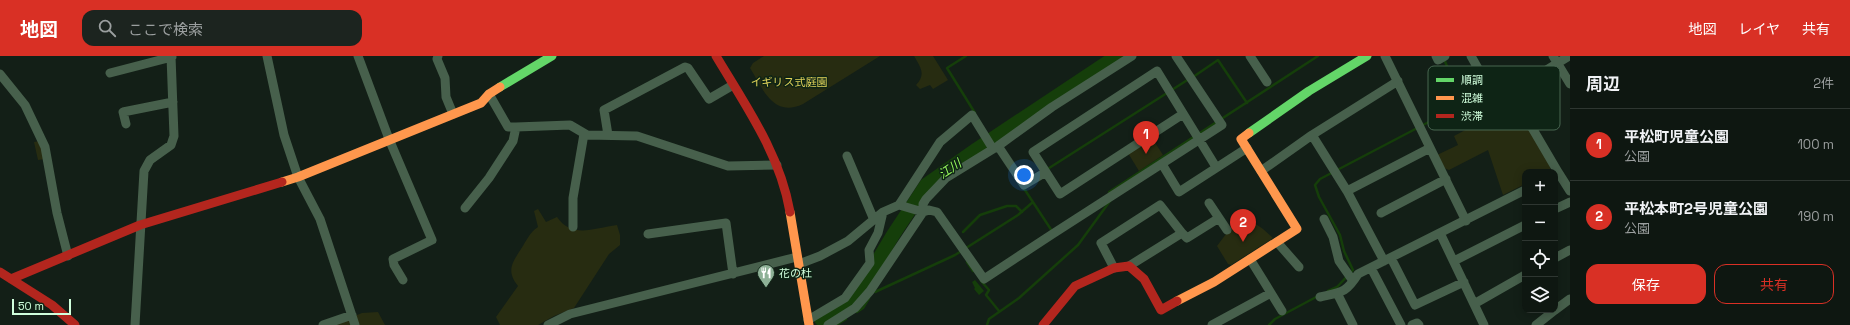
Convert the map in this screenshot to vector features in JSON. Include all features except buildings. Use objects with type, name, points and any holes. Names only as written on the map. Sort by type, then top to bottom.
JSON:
[{"type":"main road","points":[[11,279],[140,225],[298,177],[481,103],[489,94],[552,56]]},
{"type":"main road","points":[[716,56],[766,140],[777,165],[786,193],[808,323]]},
{"type":"main road","points":[[1043,325],[1046,324],[1075,286],[1114,268],[1129,266],[1144,279],[1161,310],[1214,282],[1297,229],[1241,139],[1309,91],[1367,56]]},
{"type":"main road","points":[[0,272],[52,305],[75,325]]},
{"type":"street","points":[[110,73],[172,56],[174,136],[171,145],[150,160],[144,171],[135,325]]},
{"type":"street","points":[[267,56],[284,135],[298,177],[320,219],[355,325]]},
{"type":"street","points":[[358,56],[389,139],[432,240],[393,259],[394,265],[403,280]]},
{"type":"street","points":[[438,56],[437,59],[445,78],[446,97],[453,114]]},
{"type":"street","points":[[828,325],[855,308],[870,291],[923,212],[923,204],[926,199],[946,178],[996,147],[1052,107],[1132,56]]},
{"type":"street","points":[[899,205],[923,212],[929,210],[937,212],[984,279],[1222,125],[1176,56]]},
{"type":"street","points":[[1250,56],[1267,82]]},
{"type":"street","points":[[1385,56],[1466,221]]},
{"type":"street","points":[[1436,56],[1438,60],[1445,56]]},
{"type":"street","points":[[1471,56],[1477,66]]},
{"type":"street","points":[[1547,66],[1555,60],[1569,56]]},
{"type":"street","points":[[608,136],[604,110],[685,67],[688,68],[709,99],[733,85]]},
{"type":"street","points":[[1560,68],[1570,84]]},
{"type":"street","points":[[1184,114],[1060,194],[1033,152],[1157,71],[1184,114],[1216,167]]},
{"type":"street","points":[[0,74],[26,105],[45,147],[57,213],[68,256]]},
{"type":"street","points":[[1261,171],[1312,135],[1398,81]]},
{"type":"street","points":[[489,94],[508,127],[570,125],[587,135],[637,136],[728,166],[777,165]]},
{"type":"street","points":[[126,124],[123,112],[173,102]]},
{"type":"street","points":[[548,325],[570,314],[733,274],[820,256],[848,241],[883,212],[899,205],[940,142],[972,115],[983,133],[996,147],[1024,185],[1046,172]]},
{"type":"street","points":[[465,208],[489,178],[513,141],[516,127]]},
{"type":"street","points":[[1533,130],[1555,169]]},
{"type":"street","points":[[573,227],[573,198],[584,134]]},
{"type":"street","points":[[1312,135],[1347,191],[1414,305],[1464,282]]},
{"type":"street","points":[[1162,164],[1179,192],[1247,148]]},
{"type":"street","points":[[1347,191],[1430,148]]},
{"type":"street","points":[[847,156],[874,220]]},
{"type":"street","points":[[1558,174],[1570,191]]},
{"type":"street","points":[[1380,213],[1446,180]]},
{"type":"street","points":[[1320,297],[1337,293],[1349,288],[1358,274],[1522,192]]},
{"type":"street","points":[[1558,208],[1570,202]]},
{"type":"street","points":[[1209,203],[1227,230]]},
{"type":"street","points":[[1114,268],[1101,243],[1160,206],[1187,238],[1219,218]]},
{"type":"street","points":[[808,323],[845,298],[870,263],[869,250],[878,233],[883,212]]},
{"type":"street","points":[[1324,220],[1333,237],[1339,261],[1353,281]]},
{"type":"street","points":[[648,234],[726,223],[733,274]]},
{"type":"street","points":[[1454,261],[1522,227]]},
{"type":"street","points":[[1129,266],[1182,233]]},
{"type":"street","points":[[1440,233],[1484,325]]},
{"type":"street","points":[[1277,242],[1298,267]]},
{"type":"street","points":[[1558,256],[1570,250]]},
{"type":"street","points":[[1250,259],[1282,311]]},
{"type":"street","points":[[1371,268],[1401,325]]},
{"type":"street","points":[[1474,304],[1522,277]]},
{"type":"street","points":[[1212,325],[1271,293]]},
{"type":"street","points":[[1337,293],[1353,325]]},
{"type":"street","points":[[1558,308],[1570,299]]},
{"type":"street","points":[[1536,325],[1551,313]]},
{"type":"street","points":[[323,325],[352,315]]},
{"type":"street","points":[[1412,325],[1418,323],[1419,325]]},
{"type":"green space","name":"イギリス式庭園","points":[[764,56],[880,56],[803,104],[793,107],[784,107],[776,104],[770,99],[750,68],[753,63]]},
{"type":"green space","points":[[914,56],[933,56],[948,80],[933,89],[930,85],[920,89],[916,85],[922,74],[919,64]]},
{"type":"green space","points":[[1465,130],[1529,130],[1551,166],[1550,169],[1522,169],[1522,186],[1503,195],[1488,150],[1449,170],[1444,168],[1437,155],[1458,145],[1454,136]]},
{"type":"green space","points":[[1152,138],[1163,155],[1139,171],[1128,153]]},
{"type":"green space","points":[[40,141],[45,159],[38,160],[34,142]]},
{"type":"green space","points":[[538,209],[546,222],[557,217],[569,228],[577,230],[592,230],[617,225],[620,235],[620,245],[609,254],[574,308],[554,316],[538,325],[500,325],[496,317],[518,286],[512,276],[511,271],[513,263],[528,237],[538,227],[534,211]]},
{"type":"green space","points":[[1241,214],[1273,238],[1231,265],[1228,264],[1217,246]]},
{"type":"green space","points":[[378,312],[385,325],[332,325],[362,313]]},
{"type":"shaded area","points":[[975,280],[984,291],[979,295],[974,289],[975,288],[972,282]]},
{"type":"waterway","points":[[966,56],[947,68],[975,113]]},
{"type":"waterway","name":"江川","points":[[821,319],[855,299],[893,235],[926,185],[977,149],[1117,56]]},
{"type":"waterway","points":[[1109,192],[1318,56]]},
{"type":"waterway","points":[[1444,59],[1447,66]]},
{"type":"waterway","points":[[1193,77],[1218,60],[1247,103]]},
{"type":"waterway","points":[[1046,170],[1189,79]]},
{"type":"waterway","points":[[1328,291],[1337,287],[1353,270],[1344,251],[1340,235],[1319,197],[1315,185],[1320,179],[1428,122]]},
{"type":"waterway","points":[[1023,187],[1052,231]]},
{"type":"waterway","points":[[987,325],[989,319],[1019,298],[1078,245],[1110,201]]},
{"type":"waterway","points":[[875,292],[955,255],[1018,215],[1033,202]]},
{"type":"waterway","points":[[963,232],[980,215],[1007,206],[1016,206],[1022,212]]},
{"type":"waterway","points":[[967,262],[973,271]]},
{"type":"waterway","points":[[981,281],[989,290],[986,295],[999,311]]},
{"type":"waterway","points":[[1269,325],[1275,319],[1318,296]]},
{"type":"waterway","points":[[857,312],[863,308],[869,298]]},
{"type":"waterway","name":"江川","points":[[824,318],[829,322]]},
{"type":"waterway","points":[[836,325],[846,319]]},
{"type":"traffic: fast","points":[[500,87],[552,56]]},
{"type":"traffic: fast","points":[[1249,133],[1309,91],[1367,56]]},
{"type":"traffic: slow","points":[[282,182],[298,177],[481,103],[489,94],[500,87]]},
{"type":"traffic: slow","points":[[1177,301],[1214,282],[1297,229],[1241,139],[1249,133]]},
{"type":"traffic: slow","points":[[790,212],[809,325]]},
{"type":"traffic: jam","points":[[716,56],[750,112],[770,150],[785,191],[790,212]]},
{"type":"traffic: jam","points":[[11,279],[140,225],[282,182]]},
{"type":"traffic: jam","points":[[1043,325],[1075,286],[1114,268],[1129,266],[1144,279],[1161,310],[1177,301]]},
{"type":"traffic: jam","points":[[0,272],[52,305],[75,325]]},
{"type":"place","name":"平松町児童公園","points":[[1146,154]]},
{"type":"place","name":"平松本町2号児童公園","points":[[1243,242]]},
{"type":"place","name":"花の杜","points":[[766,288]]}]
